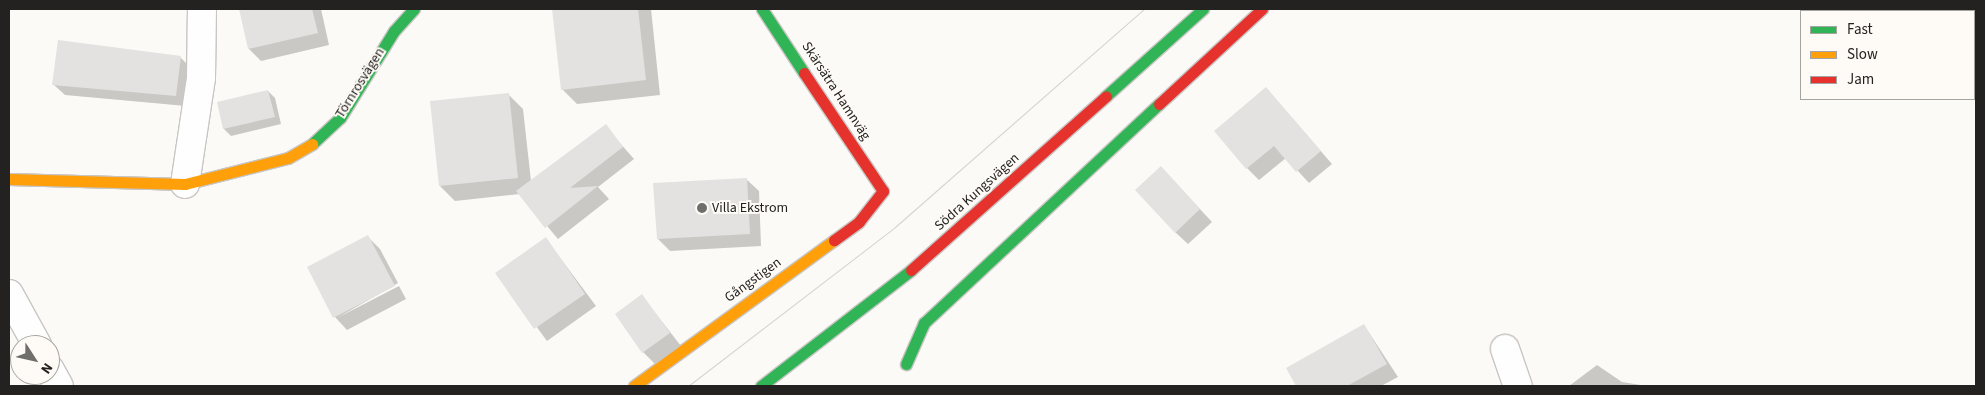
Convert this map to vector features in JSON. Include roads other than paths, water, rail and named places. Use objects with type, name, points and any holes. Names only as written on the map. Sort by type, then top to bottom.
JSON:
[{"type":"street","points":[[186,184],[201,78],[202,9]]},
{"type":"street","name":"Törnrosvägen","points":[[9,179],[186,184],[260,169],[314,144],[340,118],[394,31],[414,9]]},
{"type":"street","name":"Skärsätra Hamnväg","points":[[762,9],[883,191]]},
{"type":"street","name":"Södra Kungsvägen","points":[[761,386],[927,257],[1203,9]]},
{"type":"street","points":[[906,364],[924,323],[960,287],[1262,9]]},
{"type":"street","name":"Gångstigen","points":[[634,386],[859,222],[883,191]]},
{"type":"street","points":[[9,294],[32,335]]},
{"type":"street","points":[[1505,349],[1518,386]]},
{"type":"tram line","points":[[688,386],[895,227],[1144,9]]},
{"type":"place","name":"Villa Ekstrom","points":[[702,208]]}]
